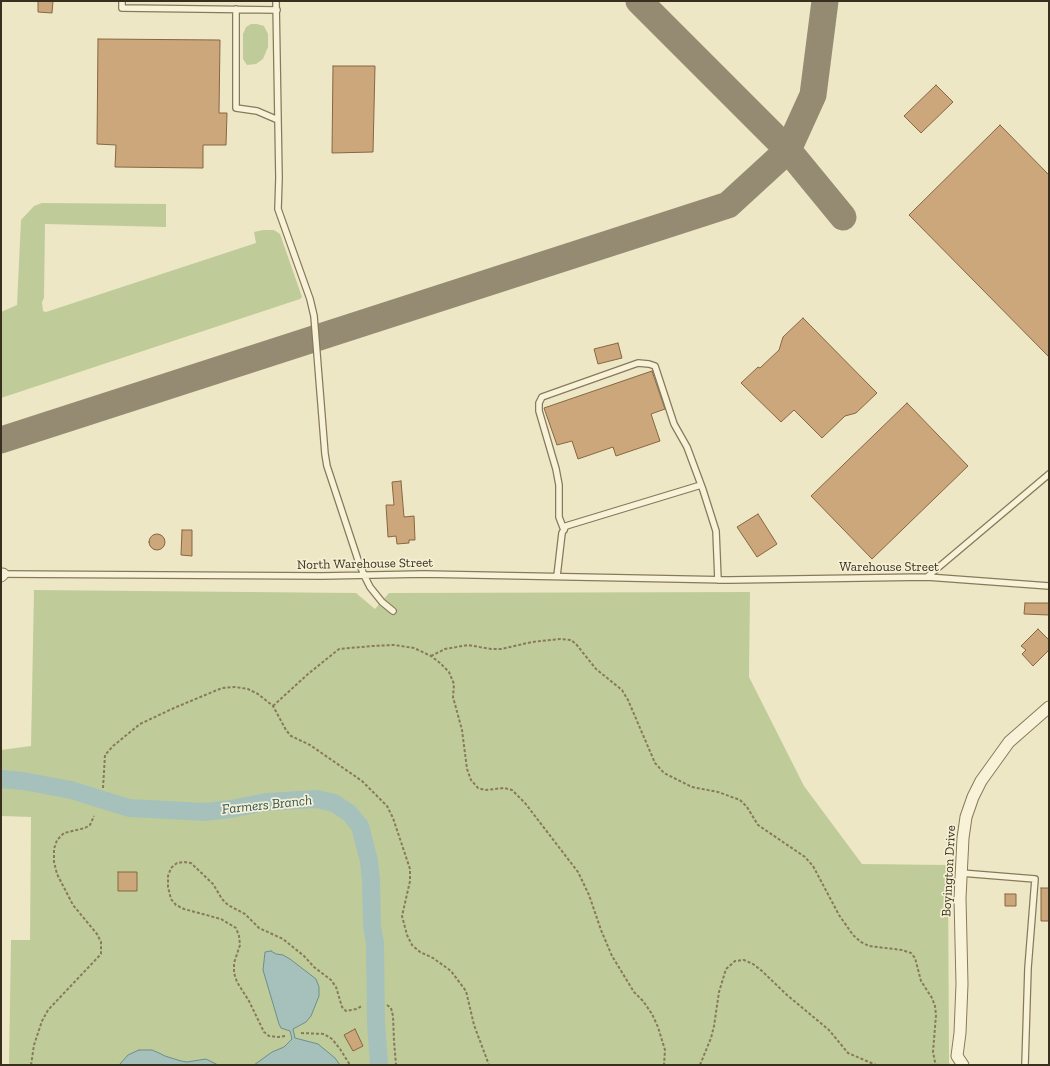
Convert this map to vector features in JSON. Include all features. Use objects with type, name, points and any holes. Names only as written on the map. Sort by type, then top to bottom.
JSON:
[{"type":"street","name":"Boyington Drive","points":[[963,1065],[957,1056],[960,1033],[962,984],[960,898],[963,838],[966,817],[972,797],[981,781],[1009,742],[1049,707]]},
{"type":"lane","points":[[122,1],[122,8],[276,10]]},
{"type":"lane","points":[[276,1],[278,209],[310,299],[314,316],[327,466],[364,575],[370,587],[382,602],[393,611]]},
{"type":"lane","points":[[236,10],[236,108],[257,111],[278,120]]},
{"type":"lane","points":[[564,530],[559,517],[559,485],[539,411],[539,403],[542,397],[638,363],[650,364],[654,366],[674,424],[687,447],[716,531],[718,580]]},
{"type":"lane","points":[[928,577],[1049,474]]},
{"type":"lane","points":[[557,576],[562,533],[566,526],[701,485]]},
{"type":"lane","name":"North Warehouse Street","points":[[2,575],[306,576],[424,574],[730,580]]},
{"type":"lane","name":"Warehouse Street","points":[[730,580],[928,577],[1049,586]]},
{"type":"lane","points":[[961,873],[1035,880],[1028,968],[1025,1065]]},
{"type":"path","points":[[431,656],[445,649],[468,645],[491,649],[501,649],[532,642],[560,639],[571,640],[576,644],[596,669],[622,690],[628,700],[655,763],[664,773],[692,787],[718,792],[740,800],[747,807],[758,825],[805,857],[813,866],[839,915],[853,935],[861,942],[869,946],[902,950],[911,953],[915,958],[921,981],[932,998],[935,1006],[936,1015],[933,1052],[937,1065]]},
{"type":"path","points":[[273,706],[312,670],[340,649],[394,645],[414,648],[431,656],[449,672],[454,684],[453,697],[462,730],[466,769],[471,780],[478,788],[485,790],[504,788],[512,790],[525,803],[578,872],[589,894],[601,930],[612,956],[634,992],[643,1001],[652,1014],[658,1027],[665,1050],[664,1065]]},
{"type":"path","points":[[103,788],[105,755],[125,735],[140,724],[222,688],[235,687],[248,689],[258,694],[273,706],[286,730],[291,736],[310,745],[362,781],[387,806],[393,818],[410,869],[410,881],[402,916],[407,935],[412,945],[420,952],[438,961],[451,971],[466,991],[474,1025],[489,1065]]},
{"type":"path","points":[[30,1065],[36,1039],[42,1021],[48,1010],[101,954],[101,942],[97,934],[73,905],[56,874],[54,862],[54,849],[57,840],[64,833],[85,828],[90,825],[94,816]]},
{"type":"path","points":[[285,1036],[269,1036],[264,1032],[249,1001],[237,982],[234,973],[234,963],[240,946],[236,928],[221,919],[184,909],[171,899],[168,887],[168,876],[171,868],[177,863],[191,863],[213,884],[222,899],[228,905],[245,914],[258,928],[283,939],[304,956],[314,967],[331,980],[336,987],[342,1007],[346,1011],[362,1006]]},
{"type":"path","points":[[700,1065],[713,1032],[722,981],[726,968],[735,961],[744,960],[753,964],[762,971],[787,995],[829,1030],[848,1053],[876,1065]]},
{"type":"path","points":[[387,1005],[391,1008],[393,1016],[396,1065]]},
{"type":"path","points":[[301,1033],[324,1034],[332,1039],[350,1065]]},
{"type":"green space","points":[[251,24],[264,26],[268,34],[268,47],[263,59],[256,64],[247,65],[243,59],[243,34],[246,27]]},
{"type":"green space","points":[[42,203],[166,204],[166,227],[45,224],[44,298],[42,302],[43,311],[46,312],[256,243],[254,232],[263,230],[274,230],[280,234],[302,297],[300,299],[1,398],[1,312],[17,305],[21,220],[34,206]]},
{"type":"green space","points":[[34,590],[356,593],[375,609],[389,593],[750,592],[749,677],[804,786],[862,864],[948,865],[950,1065],[9,1065],[11,940],[30,940],[31,817],[1,816],[1,750],[31,746]]},
{"type":"water","points":[[271,951],[290,959],[316,979],[319,987],[319,996],[311,1016],[306,1022],[293,1029],[295,1038],[318,1044],[335,1058],[340,1065],[254,1065],[272,1052],[284,1047],[292,1039],[290,1031],[281,1028],[279,1024],[263,970],[265,952]]},
{"type":"water","points":[[139,1050],[152,1050],[165,1056],[187,1062],[206,1059],[218,1065],[119,1065],[128,1055]]},
{"type":"building","points":[[38,1],[53,1],[52,13],[38,12]]},
{"type":"building","points":[[98,39],[220,40],[219,113],[227,113],[226,145],[203,145],[203,168],[115,167],[116,145],[97,144]]},
{"type":"building","points":[[333,66],[375,66],[373,152],[332,153]]},
{"type":"building","points":[[936,85],[953,102],[921,133],[904,116]]},
{"type":"building","points":[[1000,125],[1049,175],[1049,357],[909,215]]},
{"type":"building","points":[[803,318],[877,393],[856,413],[845,416],[822,438],[794,410],[781,422],[741,383],[779,350],[783,337]]},
{"type":"building","points":[[618,343],[622,358],[598,364],[594,349]]},
{"type":"building","points":[[652,371],[665,409],[651,414],[660,441],[616,456],[613,447],[578,459],[572,441],[557,445],[544,408]]},
{"type":"building","points":[[907,403],[968,466],[872,559],[811,496]]},
{"type":"building","points":[[401,481],[404,517],[414,516],[415,540],[409,540],[409,543],[397,544],[396,536],[388,537],[386,505],[394,505],[392,482]]},
{"type":"building","points":[[758,514],[777,544],[757,557],[737,527]]},
{"type":"building","points":[[182,530],[192,530],[192,556],[181,555]]},
{"type":"building","points":[[157,534],[163,536],[165,542],[163,548],[157,550],[151,548],[149,542],[151,536]]},
{"type":"building","points":[[1025,603],[1049,603],[1049,615],[1024,614]]},
{"type":"building","points":[[1038,629],[1049,640],[1049,650],[1033,666],[1022,654],[1026,650],[1021,646]]},
{"type":"building","points":[[118,872],[137,872],[137,891],[118,891]]},
{"type":"building","points":[[1041,888],[1049,888],[1049,921],[1041,921]]},
{"type":"building","points":[[1005,894],[1016,894],[1016,906],[1005,906]]},
{"type":"building","points":[[355,1029],[363,1046],[353,1051],[344,1035]]},
{"type":"waterway","name":"Farmers Branch","points":[[1,779],[23,781],[71,790],[129,808],[205,812],[231,809],[266,802],[317,799],[334,803],[349,813],[360,826],[369,861],[372,925],[375,943],[376,1023],[379,1065]]},
{"type":"taxiway","points":[[1,440],[728,205],[788,150],[639,1]]},
{"type":"taxiway","points":[[825,1],[813,95],[788,150],[843,217]]}]
